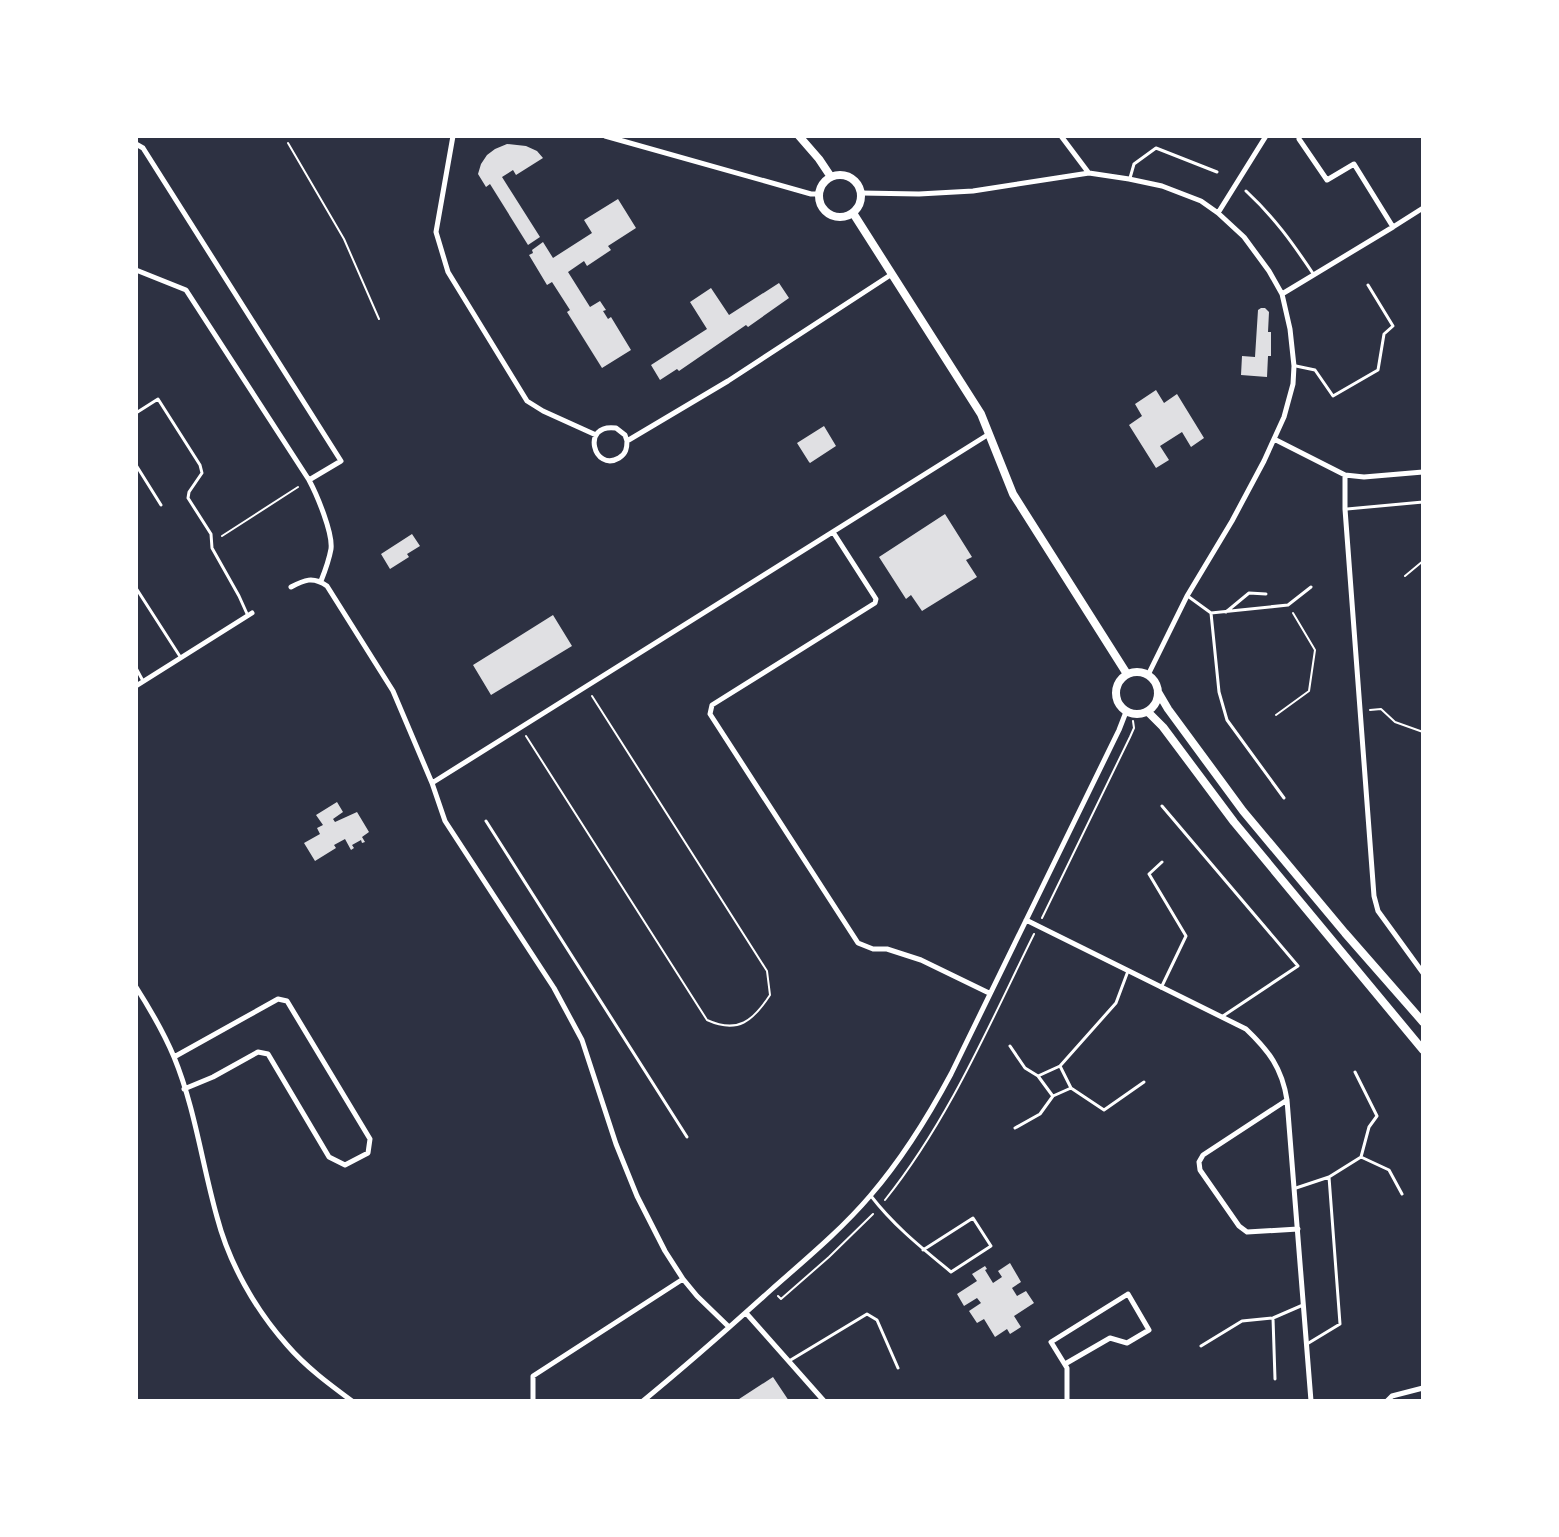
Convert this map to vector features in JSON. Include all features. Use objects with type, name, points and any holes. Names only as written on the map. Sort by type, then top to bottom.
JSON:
[{"type":"main road","points":[[799,136],[831,177]]},
{"type":"main road","points":[[831,177],[850,177],[860,187],[859,205],[853,213],[831,215],[822,206],[821,186],[831,177]]},
{"type":"main road","points":[[853,213],[981,414],[1013,494],[1127,674]]},
{"type":"main road","points":[[1158,692],[1156,703],[1148,712],[1140,714],[1129,713],[1117,702],[1115,689],[1127,674],[1137,671],[1155,682],[1168,709],[1243,811],[1423,1022]]},
{"type":"main road","points":[[1148,712],[1163,727],[1234,822],[1423,1050]]},
{"type":"street","points":[[453,136],[436,232],[448,272],[527,401],[596,435]]},
{"type":"street","points":[[605,136],[819,194]]},
{"type":"street","points":[[1061,136],[1089,173]]},
{"type":"street","points":[[1218,213],[1266,136]]},
{"type":"street","points":[[1299,139],[1327,180],[1354,164],[1393,227]]},
{"type":"street","points":[[136,144],[143,148],[341,461],[309,480]]},
{"type":"street","points":[[861,193],[973,191],[1089,173],[1129,179],[1201,201],[1244,237],[1269,271],[1282,294],[1294,366],[1284,417],[1232,521],[1187,596],[1148,675]]},
{"type":"street","points":[[1282,294],[1423,208]]},
{"type":"street","points":[[136,270],[186,290],[309,480],[331,541],[321,581]]},
{"type":"street","points":[[627,441],[728,381],[892,274]]},
{"type":"street","points":[[605,428],[616,428],[627,441],[627,448],[618,459],[611,461],[598,456],[593,442],[605,428]]},
{"type":"street","points":[[432,783],[989,434]]},
{"type":"street","points":[[1274,439],[1345,475],[1364,477],[1423,472]]},
{"type":"street","points":[[1345,475],[1374,896],[1378,911],[1423,973]]},
{"type":"street","points":[[833,532],[876,599],[875,603],[712,705],[710,714],[858,943],[921,960],[989,993]]},
{"type":"street","points":[[291,587],[308,579],[321,581],[327,586],[393,691],[445,821],[554,988],[582,1040],[616,1144],[637,1196],[665,1251],[683,1279],[729,1327]]},
{"type":"street","points":[[136,686],[250,614]]},
{"type":"street","points":[[643,1401],[818,1248],[871,1196],[897,1162],[930,1113],[1129,713]]},
{"type":"street","points":[[1026,920],[1246,1029],[1264,1046],[1275,1063],[1285,1083],[1287,1100],[1311,1401]]},
{"type":"street","points":[[136,987],[174,1057],[192,1113],[217,1219],[240,1276],[287,1346],[320,1378],[352,1401]]},
{"type":"street","points":[[174,1057],[278,999],[287,1001],[370,1139],[368,1153],[345,1165],[329,1157],[268,1054],[258,1052],[184,1089]]},
{"type":"street","points":[[1287,1100],[1203,1155],[1199,1162],[1200,1170],[1239,1226],[1247,1232],[1298,1229]]},
{"type":"street","points":[[533,1401],[533,1376],[683,1279]]},
{"type":"street","points":[[1065,1364],[1110,1338],[1127,1343],[1149,1330],[1128,1294],[1051,1342],[1067,1368],[1067,1401]]},
{"type":"street","points":[[746,1313],[824,1401]]},
{"type":"street","points":[[1387,1401],[1392,1396],[1423,1388]]},
{"type":"lane","points":[[1129,179],[1134,164],[1156,148],[1217,172]]},
{"type":"lane","points":[[1246,191],[1290,239],[1314,275]]},
{"type":"lane","points":[[1294,366],[1315,370],[1333,396],[1378,370],[1384,334],[1393,326],[1368,285]]},
{"type":"lane","points":[[136,413],[158,399],[200,465],[202,473],[188,498],[211,534],[212,548],[250,614]]},
{"type":"lane","points":[[136,465],[161,505]]},
{"type":"lane","points":[[1345,509],[1423,502]]},
{"type":"lane","points":[[1187,596],[1211,613],[1226,612],[1288,605],[1311,587]]},
{"type":"lane","points":[[136,588],[181,658]]},
{"type":"lane","points":[[1226,612],[1249,593],[1266,594]]},
{"type":"lane","points":[[1211,613],[1219,692],[1227,720],[1284,798]]},
{"type":"lane","points":[[136,668],[143,681]]},
{"type":"lane","points":[[1162,806],[1298,966],[1222,1017]]},
{"type":"lane","points":[[486,821],[687,1137]]},
{"type":"lane","points":[[1161,988],[1186,936],[1149,874],[1162,862]]},
{"type":"lane","points":[[1038,1076],[1060,1066],[1116,1003],[1128,971]]},
{"type":"lane","points":[[1010,1046],[1025,1068],[1038,1076],[1053,1096]]},
{"type":"lane","points":[[1060,1066],[1071,1088],[1104,1110],[1144,1082]]},
{"type":"lane","points":[[1295,1188],[1329,1177],[1361,1157],[1369,1127],[1377,1116],[1355,1072]]},
{"type":"lane","points":[[1015,1128],[1040,1114],[1053,1096],[1071,1088]]},
{"type":"lane","points":[[1361,1157],[1389,1170],[1402,1194]]},
{"type":"lane","points":[[1307,1344],[1340,1324],[1329,1177]]},
{"type":"lane","points":[[871,1196],[906,1235],[923,1250],[951,1272],[991,1246],[973,1218],[923,1250]]},
{"type":"lane","points":[[1201,1346],[1242,1321],[1273,1318],[1304,1305]]},
{"type":"lane","points":[[789,1361],[867,1314],[877,1320],[898,1368]]},
{"type":"lane","points":[[1273,1318],[1275,1379]]},
{"type":"path","points":[[288,143],[344,239],[379,319]]},
{"type":"path","points":[[222,536],[298,487]]},
{"type":"path","points":[[1405,576],[1423,561]]},
{"type":"path","points":[[1276,715],[1309,691],[1315,650],[1288,605]]},
{"type":"path","points":[[521,728],[707,1020],[721,1026],[744,1024],[759,1012],[770,995],[767,971],[587,687]]},
{"type":"path","points":[[1360,708],[1381,709],[1395,722],[1423,732]]},
{"type":"path","points":[[1129,713],[1134,728],[1130,737]]},
{"type":"building","points":[[507,144],[526,146],[543,158],[516,175],[513,170],[502,177],[540,237],[528,245],[490,184],[486,187],[478,174],[487,155]]},
{"type":"building","points":[[618,199],[636,228],[608,246],[611,250],[587,266],[584,261],[568,272],[590,307],[600,301],[608,319],[611,317],[631,350],[602,368],[552,282],[547,285],[529,255],[543,242],[553,258],[592,233],[584,220]]},
{"type":"building","points":[[779,283],[789,298],[679,371],[677,369],[660,380],[651,365],[707,329],[690,302],[711,288],[729,315]]},
{"type":"building","points":[[1261,308],[1269,312],[1268,332],[1271,332],[1267,377],[1241,375],[1242,356],[1255,357],[1258,310]]},
{"type":"building","points":[[1156,390],[1164,403],[1177,394],[1204,438],[1191,447],[1182,432],[1160,446],[1169,460],[1156,468],[1129,425],[1142,416],[1135,404]]},
{"type":"building","points":[[824,426],[836,446],[810,463],[797,443]]},
{"type":"building","points":[[945,514],[972,557],[966,560],[977,577],[922,611],[911,595],[906,599],[879,557]]},
{"type":"building","points":[[412,534],[420,546],[390,569],[381,554]]},
{"type":"building","points":[[553,615],[572,646],[491,695],[473,665]]},
{"type":"building","points":[[337,802],[343,812],[333,819],[335,822],[357,812],[369,832],[362,837],[365,842],[361,840],[352,845],[354,848],[351,850],[345,839],[315,861],[304,843],[320,834],[317,828],[323,825],[316,815]]},
{"type":"building","points":[[1010,1263],[1021,1282],[1012,1288],[1017,1296],[1026,1291],[1034,1303],[1014,1316],[1021,1327],[1010,1334],[1007,1329],[995,1337],[984,1319],[977,1323],[969,1311],[981,1303],[977,1298],[964,1306],[957,1294],[977,1281],[972,1274],[985,1266],[993,1283],[1002,1277],[998,1271]]},
{"type":"building","points":[[773,1377],[789,1401],[736,1401]]}]
